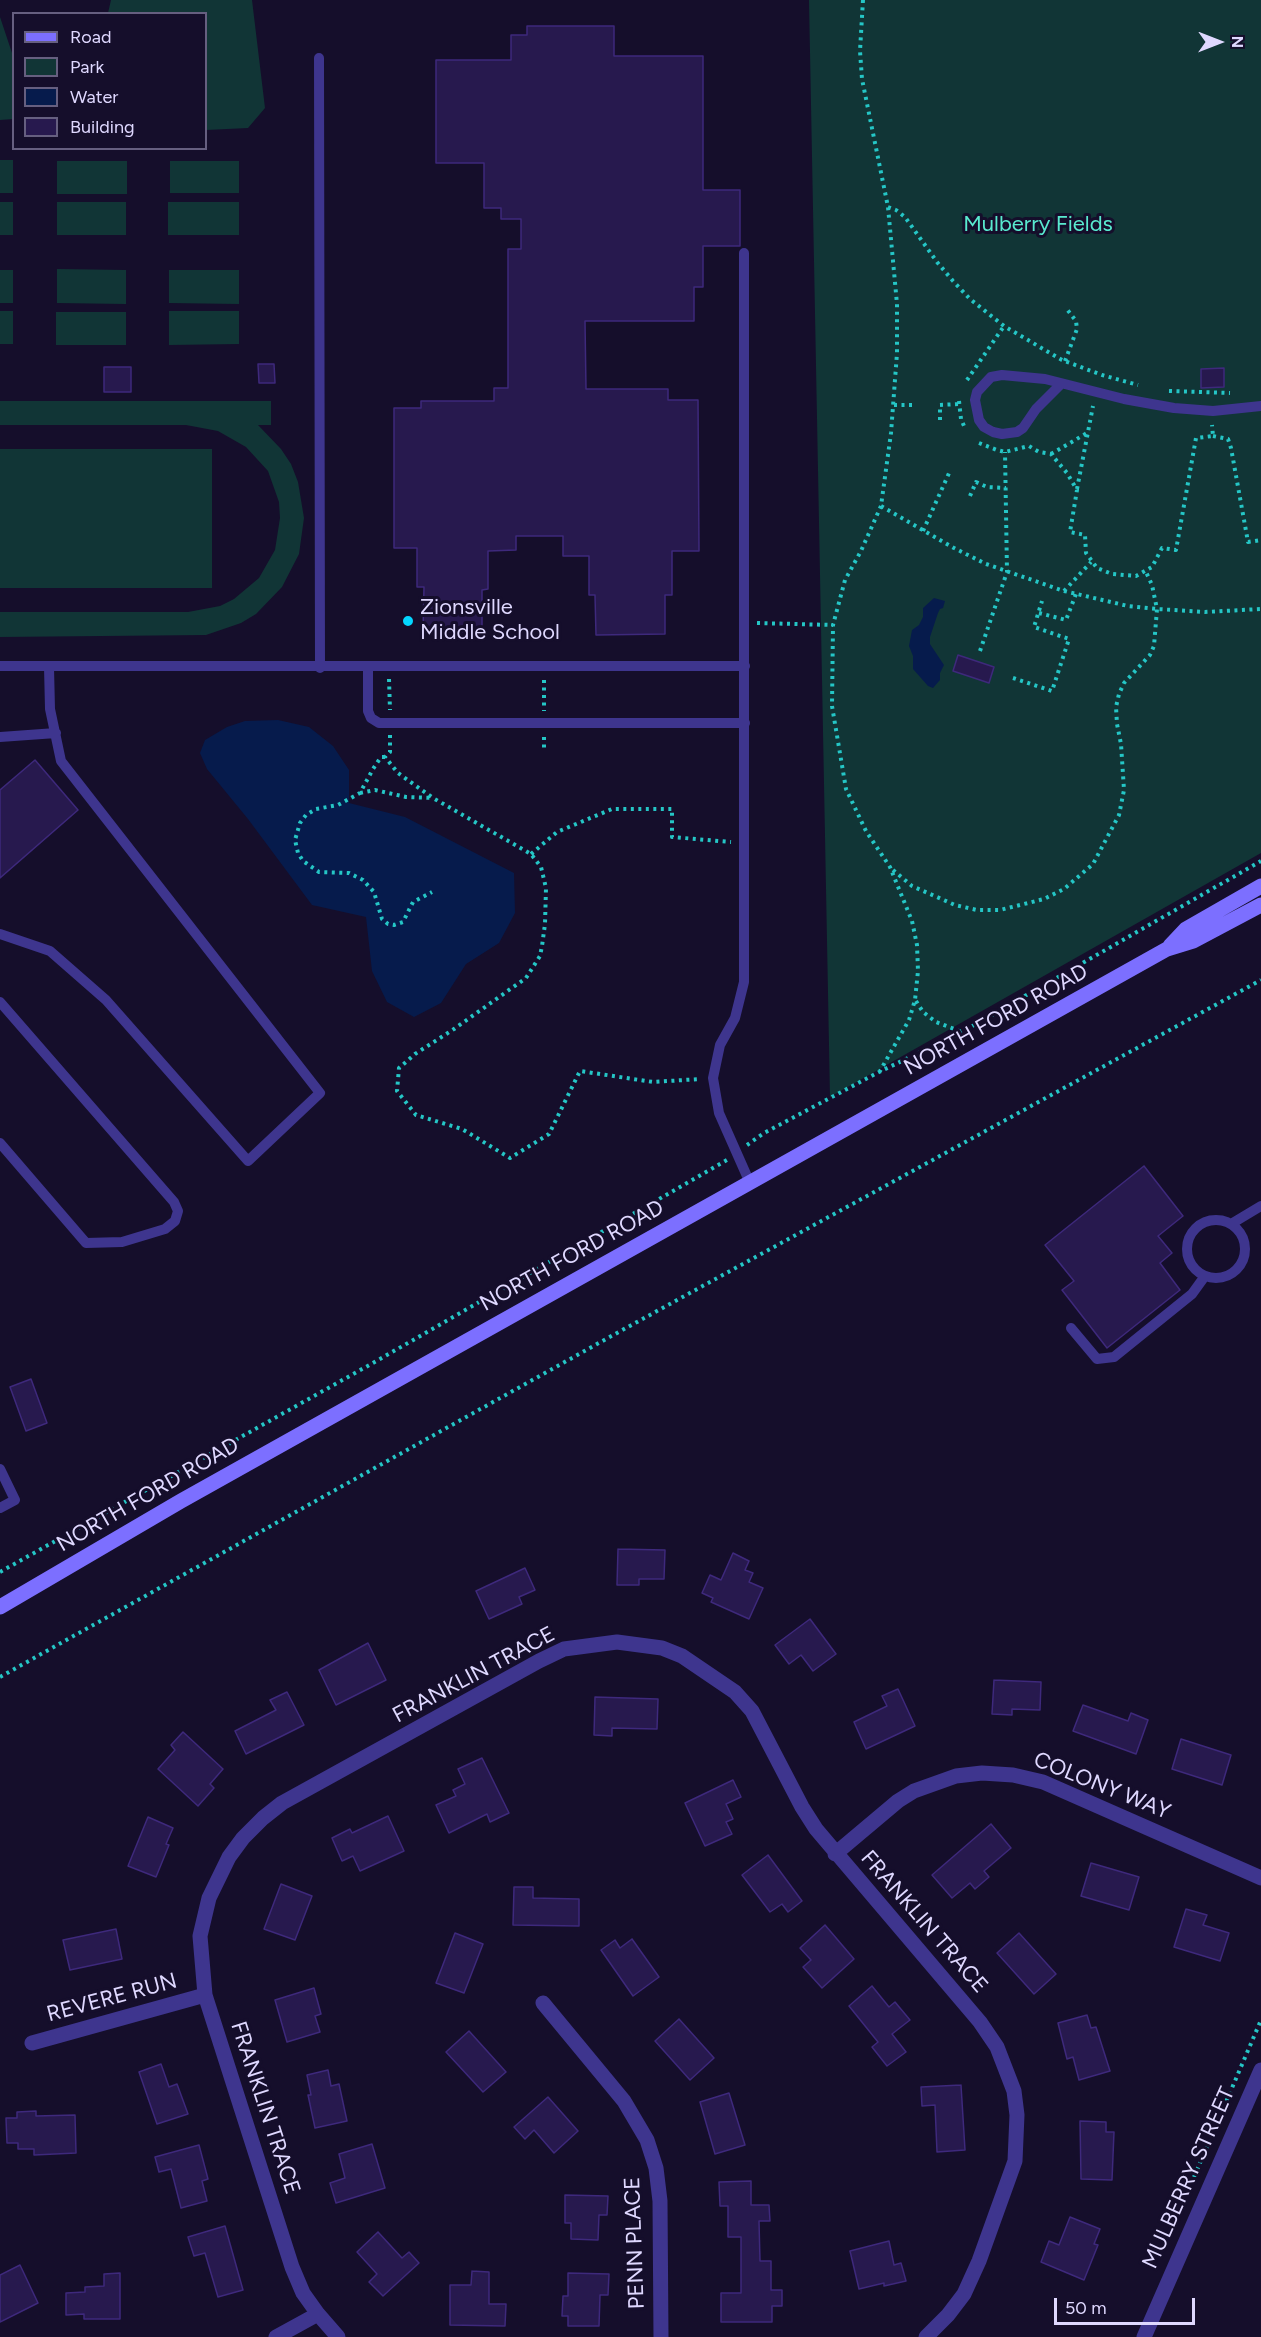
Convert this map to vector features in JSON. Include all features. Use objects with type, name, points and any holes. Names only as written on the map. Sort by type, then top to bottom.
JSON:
[{"type":"main road","name":"NORTH FORD ROAD","points":[[1167,949],[1186,929],[1261,886]]},
{"type":"main road","name":"NORTH FORD ROAD","points":[[0,1607],[171,1506],[1167,949],[1193,941],[1261,905]]},
{"type":"street","name":"FRANKLIN TRACE","points":[[338,2337],[303,2293],[292,2267],[205,1995],[200,1936],[209,1898],[229,1857],[243,1838],[282,1803],[539,1661],[564,1650],[617,1642],[662,1648],[682,1656],[735,1692],[752,1711],[802,1807],[835,1854],[981,2022],[997,2047],[1014,2091],[1017,2138],[1015,2161],[979,2261],[964,2294],[926,2337]]},
{"type":"street","name":"COLONY WAY","points":[[835,1854],[898,1801],[914,1791],[956,1776],[982,1773],[1013,1775],[1043,1782],[1077,1795],[1261,1878]]},
{"type":"street","name":"REVERE RUN","points":[[32,2043],[205,1995]]},
{"type":"street","name":"PENN PLACE","points":[[543,2003],[624,2101],[647,2140],[656,2168],[660,2201],[660,2337]]},
{"type":"street","name":"MULBERRY STREET","points":[[1144,2337],[1261,2070]]},
{"type":"street","points":[[276,2337],[318,2314]]},
{"type":"lane","points":[[319,58],[320,668]]},
{"type":"lane","points":[[744,253],[744,982],[735,1018],[720,1045],[713,1078],[719,1113],[750,1183]]},
{"type":"lane","points":[[1061,384],[1017,432],[1002,434],[993,432],[979,420],[975,400],[977,392],[991,377],[1018,375],[1045,379],[1174,408],[1213,411],[1261,406]]},
{"type":"lane","points":[[0,666],[320,668],[745,666]]},
{"type":"lane","points":[[368,666],[368,711],[371,718],[380,723],[745,723]]},
{"type":"lane","points":[[0,934],[50,951],[106,1000],[248,1161],[320,1093],[62,761],[50,709],[49,667]]},
{"type":"lane","points":[[0,737],[56,733]]},
{"type":"lane","points":[[0,1002],[174,1202],[178,1211],[175,1221],[165,1229],[122,1242],[86,1243],[0,1143]]},
{"type":"lane","points":[[1231,1224],[1261,1206]]},
{"type":"lane","points":[[1222,1220],[1231,1224],[1244,1238],[1246,1248],[1244,1257],[1233,1273],[1215,1278],[1205,1276],[1197,1271],[1188,1254],[1187,1245],[1190,1236],[1204,1223],[1222,1220]]},
{"type":"lane","points":[[1071,1328],[1097,1359],[1114,1357],[1192,1294],[1205,1276]]},
{"type":"lane","points":[[0,1469],[15,1500],[0,1508]]},
{"type":"path","points":[[863,0],[860,51],[862,78],[888,207],[897,304],[897,353],[894,405],[881,506],[845,580],[833,625],[832,706],[846,789],[866,831],[890,867],[912,921],[917,945],[918,971],[915,1000],[909,1020],[879,1072]]},
{"type":"path","points":[[888,207],[905,217],[937,262],[970,299],[1004,326],[1065,361],[1102,375],[1148,387]]},
{"type":"path","points":[[1065,361],[1077,329],[1076,321],[1066,308]]},
{"type":"path","points":[[965,384],[1004,326]]},
{"type":"path","points":[[1166,390],[1213,394],[1241,392]]},
{"type":"path","points":[[960,398],[961,419],[967,431]]},
{"type":"path","points":[[940,420],[940,405],[959,404]]},
{"type":"path","points":[[894,405],[913,405]]},
{"type":"path","points":[[1093,406],[1070,532],[1085,535],[1086,553],[1101,570],[1112,574],[1136,576],[1146,572],[1156,562],[1161,548],[1176,550],[1196,438],[1213,436],[1228,439],[1248,542],[1261,540]]},
{"type":"path","points":[[1212,425],[1213,436]]},
{"type":"path","points":[[1051,454],[1087,432]]},
{"type":"path","points":[[974,440],[1005,452],[1029,446],[1039,452],[1051,454],[1067,473],[1077,490]]},
{"type":"path","points":[[980,651],[1007,573],[1005,452]]},
{"type":"path","points":[[923,531],[950,471]]},
{"type":"path","points":[[970,496],[976,482],[987,487],[1006,488]]},
{"type":"path","points":[[881,506],[954,548],[1007,573],[1064,591],[1128,606],[1157,609],[1205,612],[1261,609]]},
{"type":"path","points":[[1064,591],[1092,562]]},
{"type":"path","points":[[890,867],[912,886],[954,905],[977,910],[1000,910],[1044,900],[1064,889],[1087,870],[1102,850],[1119,815],[1124,790],[1124,769],[1116,707],[1124,683],[1150,656],[1154,646],[1157,609],[1152,585],[1146,572]]},
{"type":"path","points":[[1039,613],[1066,620],[1076,594]]},
{"type":"path","points":[[1013,678],[1052,691],[1069,639],[1034,627],[1042,601]]},
{"type":"path","points":[[757,623],[833,625]]},
{"type":"path","points":[[360,793],[381,757],[386,757],[390,752],[390,681],[385,666]]},
{"type":"path","points":[[544,667],[544,750]]},
{"type":"path","points":[[386,757],[398,773],[433,798],[531,854],[541,867],[546,888],[545,924],[540,956],[526,978],[414,1054],[399,1068],[397,1090],[416,1115],[462,1129],[510,1158],[549,1134],[580,1071],[653,1082],[713,1078]]},
{"type":"path","points":[[432,892],[413,902],[403,922],[394,925],[382,919],[378,898],[363,879],[349,873],[318,872],[303,861],[298,853],[295,840],[300,823],[306,815],[338,805],[360,793],[375,790],[399,796],[433,798]]},
{"type":"path","points":[[531,854],[557,832],[612,809],[672,810],[672,837],[744,843]]},
{"type":"path","points":[[764,1133],[879,1072],[962,1032],[1261,861]]},
{"type":"path","points":[[0,1677],[606,1339],[1261,981]]},
{"type":"path","points":[[915,1000],[923,1012],[936,1022],[962,1032]]},
{"type":"path","points":[[0,1572],[717,1166]]},
{"type":"green space","points":[[111,0],[252,0],[265,108],[248,128],[207,130],[207,12],[108,12]]},
{"type":"green space","name":"Mulberry Fields","points":[[809,0],[1261,0],[1261,853],[830,1097]]},
{"type":"green space","points":[[0,17],[12,53],[12,119],[0,120]]},
{"type":"green space","points":[[0,160],[13,160],[13,193],[0,193]]},
{"type":"green space","points":[[57,161],[127,161],[127,194],[57,194]]},
{"type":"green space","points":[[170,161],[239,161],[239,193],[170,193]]},
{"type":"green space","points":[[0,202],[13,202],[13,235],[0,235]]},
{"type":"green space","points":[[57,202],[126,202],[126,235],[57,235]]},
{"type":"green space","points":[[168,202],[239,202],[239,235],[168,235]]},
{"type":"green space","points":[[57,269],[126,270],[126,304],[57,303]]},
{"type":"green space","points":[[0,270],[13,270],[13,303],[0,303]]},
{"type":"green space","points":[[169,270],[239,270],[239,304],[169,303]]},
{"type":"green space","points":[[0,311],[13,311],[13,344],[0,344]]},
{"type":"green space","points":[[169,311],[239,311],[239,344],[169,345]]},
{"type":"green space","points":[[56,312],[126,312],[126,345],[56,345]]},
{"type":"green space","points":[[0,401],[271,401],[271,425],[258,425],[281,449],[291,464],[298,482],[304,518],[299,554],[282,587],[256,614],[241,623],[206,635],[0,637],[0,612],[188,612],[220,606],[234,599],[259,578],[275,550],[280,518],[279,502],[268,471],[246,447],[218,431],[186,425],[0,425]]},
{"type":"green space","points":[[0,449],[212,449],[212,588],[0,588]]},
{"type":"water","points":[[934,598],[945,601],[938,613],[930,637],[930,644],[944,665],[940,673],[940,680],[933,688],[928,686],[913,669],[913,656],[909,646],[912,630],[919,625],[923,617],[923,608]]},
{"type":"water","points":[[278,720],[309,727],[333,746],[349,770],[349,803],[405,817],[514,873],[515,913],[499,943],[466,964],[441,1003],[414,1017],[387,1002],[372,971],[366,917],[312,905],[248,819],[207,769],[200,753],[205,740],[227,727],[245,721]]},
{"type":"building","points":[[527,26],[614,26],[614,56],[703,56],[703,190],[740,190],[740,246],[703,246],[703,287],[694,287],[694,321],[585,321],[586,389],[668,389],[668,400],[698,400],[699,551],[672,551],[672,595],[665,595],[665,634],[596,635],[595,595],[589,595],[589,556],[563,556],[563,536],[516,536],[516,550],[488,551],[488,589],[482,590],[482,632],[423,632],[424,587],[417,587],[417,548],[394,548],[394,408],[421,408],[421,401],[494,401],[494,388],[508,388],[508,249],[521,249],[521,219],[501,219],[501,208],[484,208],[484,163],[436,163],[436,60],[511,60],[511,35],[527,35]]},
{"type":"building","points":[[258,364],[274,364],[275,383],[259,383]]},
{"type":"building","points":[[104,367],[131,367],[131,392],[104,392]]},
{"type":"building","points":[[1224,368],[1224,387],[1201,388],[1201,369]]},
{"type":"building","points":[[958,655],[994,667],[989,683],[953,671]]},
{"type":"building","points":[[35,760],[78,810],[0,878],[0,790]]},
{"type":"building","points":[[1144,1166],[1183,1216],[1158,1236],[1172,1253],[1160,1263],[1180,1290],[1107,1348],[1062,1290],[1074,1281],[1045,1245]]},
{"type":"building","points":[[31,1379],[47,1423],[26,1431],[10,1387]]},
{"type":"building","points":[[618,1549],[665,1550],[664,1579],[639,1579],[639,1585],[617,1585]]},
{"type":"building","points":[[733,1553],[749,1561],[745,1570],[753,1573],[749,1582],[763,1588],[749,1619],[711,1602],[713,1598],[702,1593],[710,1575],[721,1580]]},
{"type":"building","points":[[525,1568],[535,1590],[519,1597],[522,1604],[489,1619],[476,1591]]},
{"type":"building","points":[[810,1619],[836,1654],[813,1671],[801,1655],[789,1664],[775,1645]]},
{"type":"building","points":[[368,1643],[386,1680],[336,1705],[319,1670]]},
{"type":"building","points":[[994,1680],[1041,1682],[1040,1710],[1012,1709],[1012,1715],[992,1714]]},
{"type":"building","points":[[898,1689],[915,1726],[866,1749],[854,1722],[887,1706],[882,1696]]},
{"type":"building","points":[[287,1692],[304,1725],[246,1754],[235,1731],[276,1710],[270,1700]]},
{"type":"building","points":[[595,1697],[658,1699],[657,1729],[612,1728],[612,1736],[594,1735]]},
{"type":"building","points":[[1083,1705],[1128,1721],[1131,1713],[1148,1720],[1136,1754],[1073,1731]]},
{"type":"building","points":[[183,1732],[223,1769],[210,1784],[214,1788],[198,1806],[158,1769],[175,1750],[171,1745]]},
{"type":"building","points":[[1181,1739],[1231,1755],[1222,1785],[1172,1769]]},
{"type":"building","points":[[482,1758],[509,1813],[490,1822],[487,1814],[449,1833],[436,1805],[456,1796],[453,1790],[465,1784],[458,1769]]},
{"type":"building","points":[[733,1780],[741,1797],[726,1804],[733,1819],[726,1822],[732,1834],[705,1846],[685,1803]]},
{"type":"building","points":[[388,1816],[404,1851],[360,1871],[353,1856],[342,1861],[332,1838],[350,1829],[352,1833]]},
{"type":"building","points":[[148,1817],[173,1828],[156,1877],[128,1866]]},
{"type":"building","points":[[991,1824],[1011,1848],[984,1871],[989,1877],[975,1889],[970,1883],[952,1898],[932,1875]]},
{"type":"building","points":[[768,1855],[802,1901],[788,1912],[782,1904],[770,1912],[742,1875]]},
{"type":"building","points":[[1091,1863],[1139,1877],[1129,1910],[1081,1896]]},
{"type":"building","points":[[281,1884],[312,1896],[295,1940],[264,1929]]},
{"type":"building","points":[[514,1887],[533,1887],[533,1898],[579,1899],[579,1926],[513,1925]]},
{"type":"building","points":[[1186,1909],[1207,1915],[1203,1925],[1229,1933],[1220,1961],[1174,1947]]},
{"type":"building","points":[[825,1925],[854,1959],[822,1988],[803,1967],[811,1960],[800,1948]]},
{"type":"building","points":[[116,1929],[122,1959],[70,1970],[63,1940]]},
{"type":"building","points":[[455,1933],[483,1944],[464,1993],[436,1983]]},
{"type":"building","points":[[1019,1933],[1056,1974],[1034,1994],[997,1953]]},
{"type":"building","points":[[632,1939],[659,1977],[633,1996],[601,1950],[615,1940],[620,1948]]},
{"type":"building","points":[[872,1986],[889,2007],[895,2002],[910,2020],[892,2034],[906,2052],[887,2066],[872,2047],[878,2042],[849,2006]]},
{"type":"building","points":[[314,1988],[321,2014],[315,2016],[320,2032],[287,2042],[275,2000]]},
{"type":"building","points":[[1087,2015],[1091,2028],[1096,2027],[1110,2071],[1079,2080],[1073,2057],[1067,2059],[1058,2023]]},
{"type":"building","points":[[679,2019],[714,2058],[690,2080],[655,2041]]},
{"type":"building","points":[[469,2031],[506,2072],[483,2092],[446,2052]]},
{"type":"building","points":[[161,2064],[169,2087],[177,2084],[188,2114],[157,2124],[139,2072]]},
{"type":"building","points":[[328,2070],[331,2086],[339,2084],[347,2121],[315,2128],[308,2095],[311,2095],[307,2075]]},
{"type":"building","points":[[961,2085],[965,2150],[937,2152],[935,2105],[922,2106],[921,2087]]},
{"type":"building","points":[[729,2093],[745,2145],[715,2154],[700,2102]]},
{"type":"building","points":[[548,2097],[578,2131],[554,2153],[534,2130],[525,2139],[514,2127]]},
{"type":"building","points":[[36,2111],[36,2116],[75,2115],[76,2153],[34,2155],[34,2149],[18,2149],[18,2143],[7,2143],[6,2118],[17,2118],[17,2112]]},
{"type":"building","points":[[1080,2121],[1106,2122],[1106,2132],[1114,2132],[1112,2180],[1081,2179]]},
{"type":"building","points":[[372,2144],[385,2188],[336,2203],[330,2183],[345,2178],[339,2154]]},
{"type":"building","points":[[199,2145],[208,2179],[202,2181],[207,2201],[181,2208],[171,2169],[159,2172],[155,2157]]},
{"type":"building","points":[[751,2181],[751,2205],[769,2205],[770,2221],[759,2221],[760,2261],[771,2261],[771,2290],[782,2290],[782,2306],[772,2306],[772,2322],[721,2322],[721,2293],[741,2293],[741,2237],[728,2237],[728,2206],[720,2206],[719,2182]]},
{"type":"building","points":[[565,2195],[608,2196],[607,2215],[599,2215],[598,2240],[571,2239],[571,2223],[565,2223]]},
{"type":"building","points":[[1070,2217],[1100,2229],[1094,2244],[1098,2245],[1084,2280],[1041,2262],[1049,2241],[1059,2245]]},
{"type":"building","points":[[225,2226],[243,2290],[218,2297],[205,2253],[194,2256],[188,2237]]},
{"type":"building","points":[[378,2232],[402,2258],[409,2252],[419,2263],[383,2296],[369,2282],[377,2274],[357,2252]]},
{"type":"building","points":[[889,2241],[894,2265],[901,2263],[906,2281],[859,2289],[850,2251]]},
{"type":"building","points":[[20,2265],[38,2303],[0,2322],[0,2275]]},
{"type":"building","points":[[472,2271],[489,2272],[489,2304],[506,2304],[505,2326],[450,2325],[450,2285],[471,2285]]},
{"type":"building","points":[[120,2273],[120,2319],[84,2319],[84,2314],[66,2315],[66,2293],[85,2292],[85,2287],[104,2286],[104,2274]]},
{"type":"building","points":[[568,2273],[609,2274],[608,2295],[600,2295],[599,2326],[568,2326],[568,2316],[562,2316],[563,2296],[568,2296]]},
{"type":"place","name":"Zionsville Middle School","points":[[408,621]]}]
